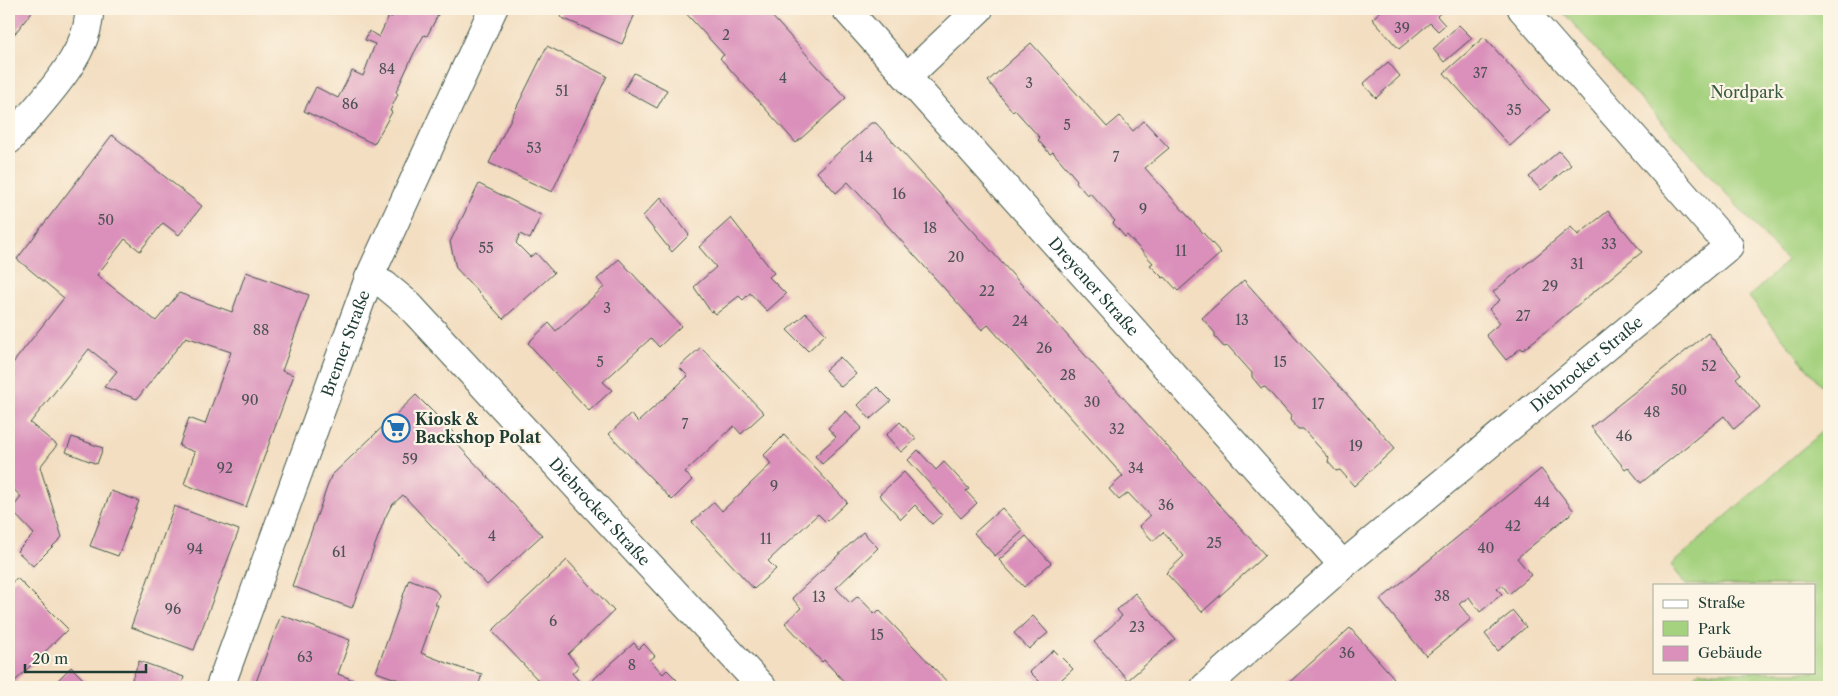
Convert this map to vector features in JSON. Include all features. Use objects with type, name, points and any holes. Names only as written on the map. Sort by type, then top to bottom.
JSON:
[{"type":"street","points":[[9,140],[69,66],[85,36],[89,9]]},
{"type":"street","name":"Bremer Straße","points":[[220,687],[369,278],[493,9]]},
{"type":"street","name":"Dreyener Straße","points":[[846,9],[908,76],[1343,565]]},
{"type":"street","points":[[908,76],[979,9]]},
{"type":"street","name":"Diebrocker Straße","points":[[1206,687],[1343,565],[1729,246],[1522,9]]},
{"type":"street","name":"Diebrocker Straße","points":[[369,278],[385,285],[408,304],[762,687]]},
{"type":"green space","name":"Nordpark","points":[[1560,9],[1829,9],[1829,395],[1749,297],[1787,261]]},
{"type":"green space","points":[[1829,425],[1829,687],[1682,687],[1696,674],[1816,674],[1816,584],[1685,584],[1671,565]]},
{"type":"building","points":[[9,9],[34,9],[9,41]]},
{"type":"building","points":[[396,9],[441,9],[427,36],[424,35],[414,53],[396,92],[398,94],[390,111],[392,112],[374,144],[304,111],[316,87],[338,98],[352,71],[363,76],[375,44],[365,40],[369,31],[379,37],[389,16],[392,17]]},
{"type":"building","points":[[564,9],[637,9],[622,44],[560,17]]},
{"type":"building","points":[[682,9],[770,9],[773,13],[770,14],[846,98],[796,143],[720,58],[724,55]]},
{"type":"building","points":[[1383,9],[1445,9],[1437,16],[1445,25],[1438,31],[1430,23],[1399,49],[1372,19]]},
{"type":"building","points":[[1459,25],[1472,38],[1444,62],[1433,49]]},
{"type":"building","points":[[1484,37],[1550,110],[1510,146],[1444,73]]},
{"type":"building","points":[[1031,43],[1107,127],[1120,116],[1133,131],[1144,121],[1169,148],[1145,168],[1221,253],[1178,291],[1150,265],[1153,263],[1127,235],[1125,237],[1113,223],[1115,221],[1090,193],[1087,195],[1053,152],[1050,154],[1038,140],[1040,138],[1015,110],[1013,112],[988,81]]},
{"type":"building","points":[[547,46],[607,76],[552,192],[489,163]]},
{"type":"building","points":[[1388,62],[1400,76],[1376,98],[1363,84]]},
{"type":"building","points":[[634,73],[667,90],[657,108],[624,90]]},
{"type":"building","points":[[871,123],[876,123],[1265,555],[1202,612],[1166,573],[1184,556],[1163,532],[1153,541],[1139,526],[1150,516],[1128,493],[1119,500],[1109,489],[1123,476],[988,325],[982,330],[848,182],[836,193],[817,172]]},
{"type":"building","points":[[112,135],[202,206],[179,235],[163,223],[140,251],[125,239],[97,275],[156,321],[179,293],[232,312],[246,272],[309,295],[282,371],[294,375],[246,507],[184,484],[195,452],[179,446],[189,418],[205,424],[231,352],[186,337],[137,399],[104,387],[117,371],[89,349],[30,423],[57,445],[40,467],[62,537],[33,566],[17,551],[34,534],[11,510],[21,497],[9,484],[9,368],[64,298],[17,259]]},
{"type":"building","points":[[1559,151],[1571,165],[1541,190],[1529,177]]},
{"type":"building","points":[[479,184],[541,215],[530,239],[520,234],[516,243],[530,257],[536,253],[554,273],[503,319],[456,268],[450,242]]},
{"type":"building","points":[[661,197],[689,235],[672,252],[643,216]]},
{"type":"building","points":[[1608,211],[1642,252],[1523,350],[1521,348],[1506,360],[1486,335],[1500,323],[1489,309],[1500,300],[1493,292],[1571,227],[1578,235]]},
{"type":"building","points":[[731,218],[774,273],[769,277],[786,294],[767,311],[750,293],[743,300],[739,296],[716,314],[713,311],[711,312],[694,287],[716,267],[699,247]]},
{"type":"building","points":[[619,259],[681,326],[659,347],[651,338],[603,382],[612,390],[589,411],[528,343],[549,323],[556,331],[604,287],[597,279]]},
{"type":"building","points":[[1244,280],[1395,448],[1354,486],[1340,470],[1336,471],[1328,462],[1329,458],[1303,429],[1298,429],[1290,420],[1291,416],[1265,387],[1261,388],[1252,377],[1252,373],[1228,346],[1224,347],[1202,318]]},
{"type":"building","points":[[806,313],[826,334],[808,351],[787,330]]},
{"type":"building","points":[[1708,333],[1741,374],[1736,378],[1760,407],[1734,429],[1724,416],[1641,483],[1628,467],[1625,469],[1591,427]]},
{"type":"building","points":[[701,347],[764,413],[741,434],[734,426],[685,472],[692,480],[672,500],[609,434],[630,414],[638,422],[688,376],[679,367]]},
{"type":"building","points":[[840,357],[856,374],[841,387],[825,370]]},
{"type":"building","points":[[877,387],[891,401],[870,419],[858,405]]},
{"type":"building","points":[[416,395],[459,438],[455,442],[542,535],[487,585],[403,495],[391,506],[385,518],[352,608],[292,586],[331,476]]},
{"type":"building","points":[[846,411],[862,428],[822,464],[815,456],[836,437],[828,428]]},
{"type":"building","points":[[900,422],[916,439],[901,452],[886,435]]},
{"type":"building","points":[[784,435],[847,502],[826,522],[818,514],[768,561],[776,569],[754,589],[692,522],[714,502],[722,511],[771,464],[764,455]]},
{"type":"building","points":[[72,437],[103,448],[97,464],[66,452]]},
{"type":"building","points":[[918,450],[936,470],[944,462],[969,489],[966,491],[977,503],[961,518],[908,460]]},
{"type":"building","points":[[1541,469],[1574,511],[1517,558],[1531,575],[1509,594],[1502,585],[1497,589],[1502,594],[1480,612],[1469,597],[1459,604],[1471,619],[1426,656],[1380,600]]},
{"type":"building","points":[[904,472],[942,515],[932,524],[915,505],[901,519],[879,495]]},
{"type":"building","points":[[111,491],[139,501],[118,556],[90,546]]},
{"type":"building","points":[[174,506],[239,530],[194,650],[131,627]]},
{"type":"building","points":[[1002,508],[1023,531],[995,556],[974,533]]},
{"type":"building","points":[[863,532],[878,548],[836,588],[850,603],[858,596],[875,614],[879,610],[952,687],[849,687],[785,623],[801,608],[792,598]]},
{"type":"building","points":[[1026,536],[1051,563],[1024,587],[999,560]]},
{"type":"building","points":[[567,560],[614,611],[568,654],[579,667],[572,673],[584,687],[532,687],[539,681],[492,631]]},
{"type":"building","points":[[17,578],[68,629],[9,687],[9,585]]},
{"type":"building","points":[[409,579],[433,588],[439,595],[435,605],[438,605],[421,653],[482,674],[478,687],[419,687],[376,672]]},
{"type":"building","points":[[1135,593],[1175,639],[1128,680],[1094,642],[1122,616],[1117,610]]},
{"type":"building","points":[[1513,611],[1526,627],[1498,651],[1485,634]]},
{"type":"building","points":[[281,615],[350,640],[338,674],[356,681],[354,687],[271,687],[256,682]]},
{"type":"building","points":[[1033,616],[1048,633],[1029,649],[1014,633]]},
{"type":"building","points":[[1350,628],[1394,678],[1384,687],[1284,687]]},
{"type":"building","points":[[634,643],[639,649],[644,644],[655,656],[650,660],[663,674],[667,670],[677,680],[673,685],[675,687],[585,687]]},
{"type":"building","points":[[1054,650],[1073,669],[1053,687],[1045,687],[1030,672]]},
{"type":"building","points":[[139,661],[184,677],[181,687],[129,687]]},
{"type":"building","points":[[71,667],[88,684],[87,687],[51,687]]},
{"type":"building","points":[[513,682],[517,687],[507,687]]},
{"type":"place","name":"Kiosk & Backshop Polat","points":[[396,428]]}]
